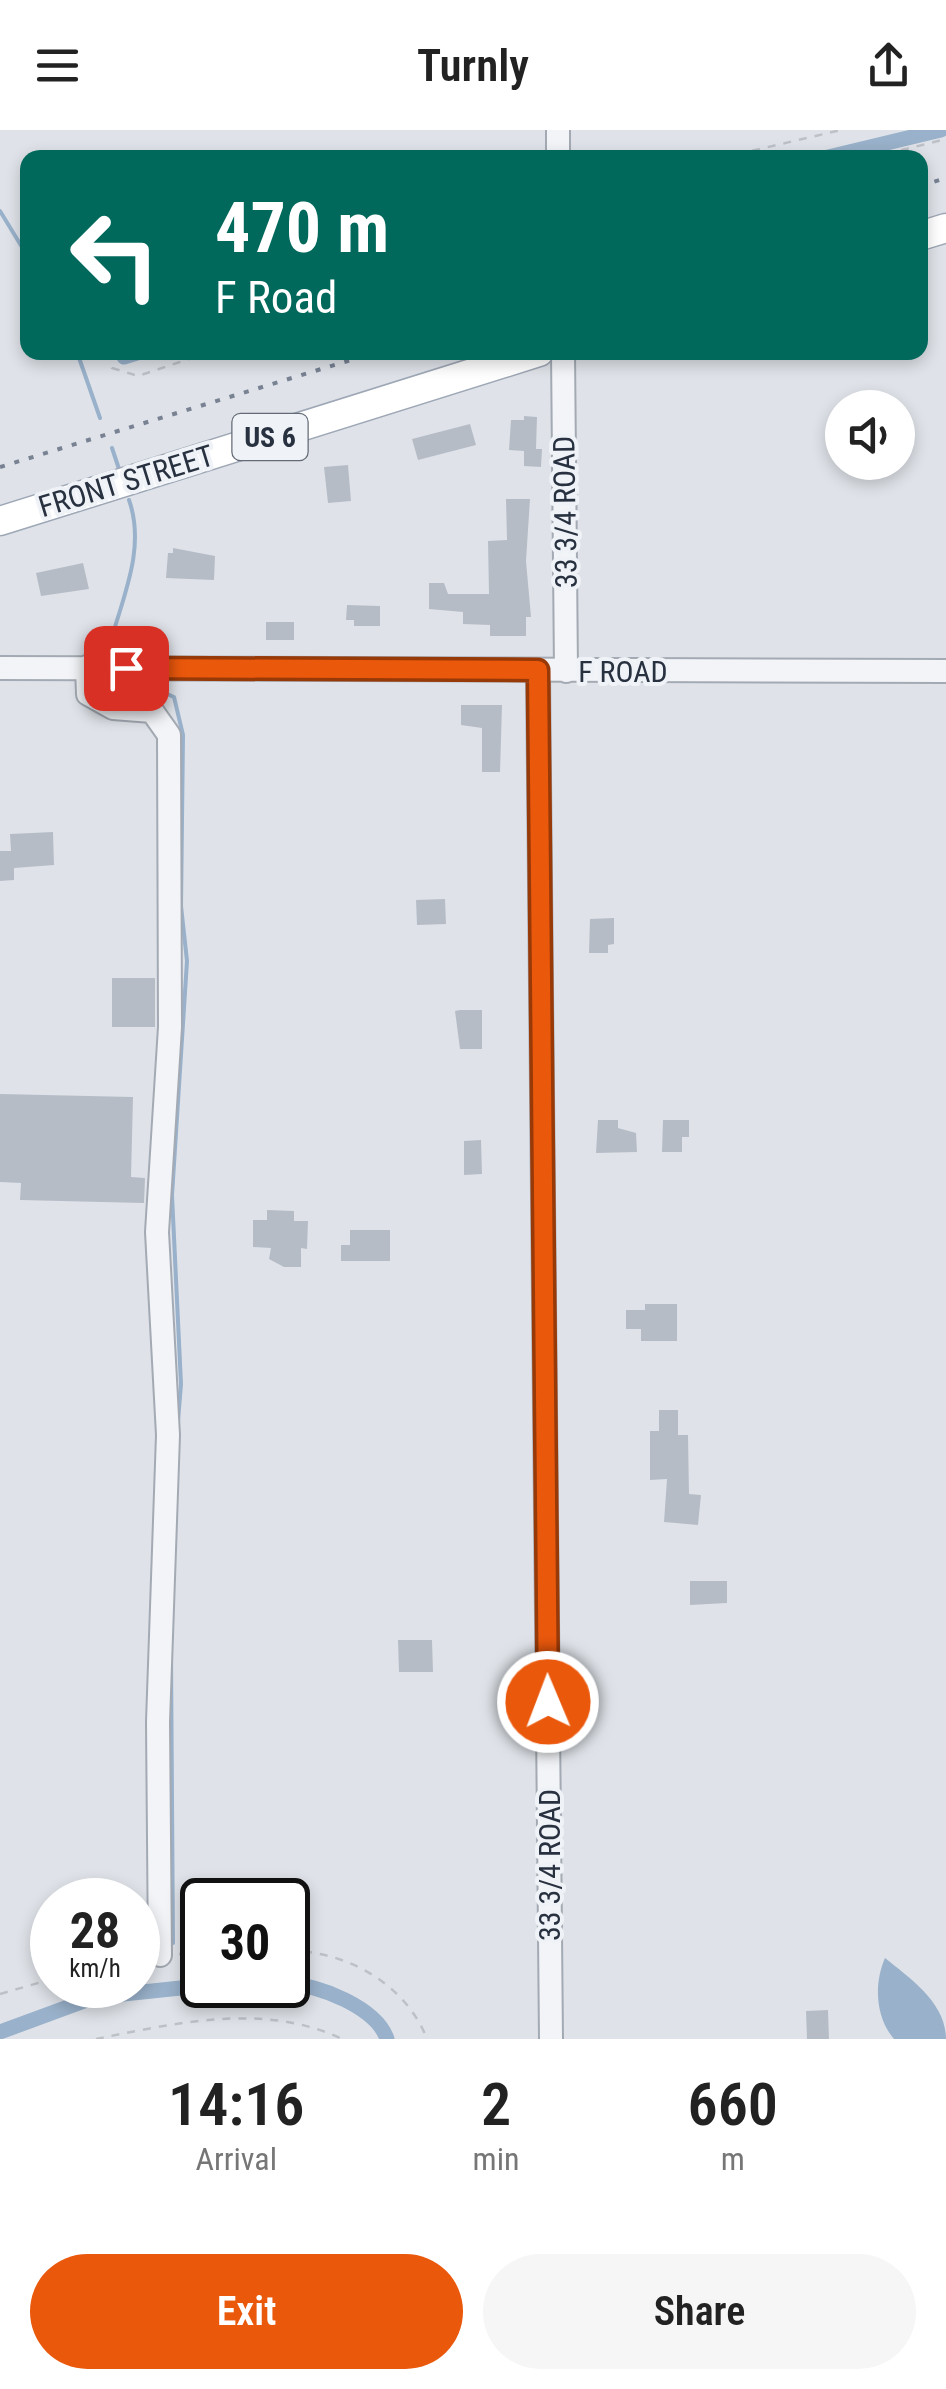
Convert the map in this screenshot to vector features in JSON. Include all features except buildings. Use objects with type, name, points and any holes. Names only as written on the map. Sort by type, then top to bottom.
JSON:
[{"type":"main road","name":"FRONT STREET","points":[[0,520],[513,360]]},
{"type":"street","name":"33 3/4 ROAD","points":[[563,360],[566,670]]},
{"type":"street","name":"F ROAD","points":[[0,668],[946,671]]},
{"type":"street","points":[[87,668],[88,694],[113,708],[152,711],[169,735],[170,1027],[157,1232],[168,1435],[158,1722],[159,1878]]},
{"type":"street","name":"33 3/4 ROAD","points":[[538,670],[550,2039]]},
{"type":"path","points":[[755,150],[841,130]]},
{"type":"path","points":[[902,150],[946,139]]},
{"type":"path","points":[[113,360],[112,368],[138,376],[186,360]]},
{"type":"path","points":[[310,1954],[334,1957],[366,1970],[420,2020],[427,2039]]},
{"type":"path","points":[[0,1994],[30,1985]]},
{"type":"path","points":[[96,2039],[182,2022],[278,2019],[342,2039]]},
{"type":"water","points":[[885,1958],[934,2003],[946,2039],[894,2039],[883,2021],[878,2000]]},
{"type":"waterway","points":[[857,150],[941,130]]},
{"type":"waterway","points":[[0,211],[20,244]]},
{"type":"waterway","points":[[80,360],[100,418]]},
{"type":"waterway","points":[[112,448],[119,469]]},
{"type":"waterway","points":[[106,660],[133,561],[134,520],[129,500]]},
{"type":"waterway","points":[[104,679],[113,692],[158,690],[174,697],[183,735],[181,906],[187,961],[172,1195],[181,1384],[178,1421]]},
{"type":"waterway","points":[[171,1656],[173,1943]]},
{"type":"waterway","points":[[310,1987],[359,2008],[372,2017],[387,2039]]},
{"type":"waterway","points":[[0,2032],[95,1997],[180,1988]]},
{"type":"railway","points":[[928,184],[946,178]]},
{"type":"railway","points":[[0,467],[351,360]]},
{"type":"route","points":[[126,668],[538,670],[548,1702]]}]
